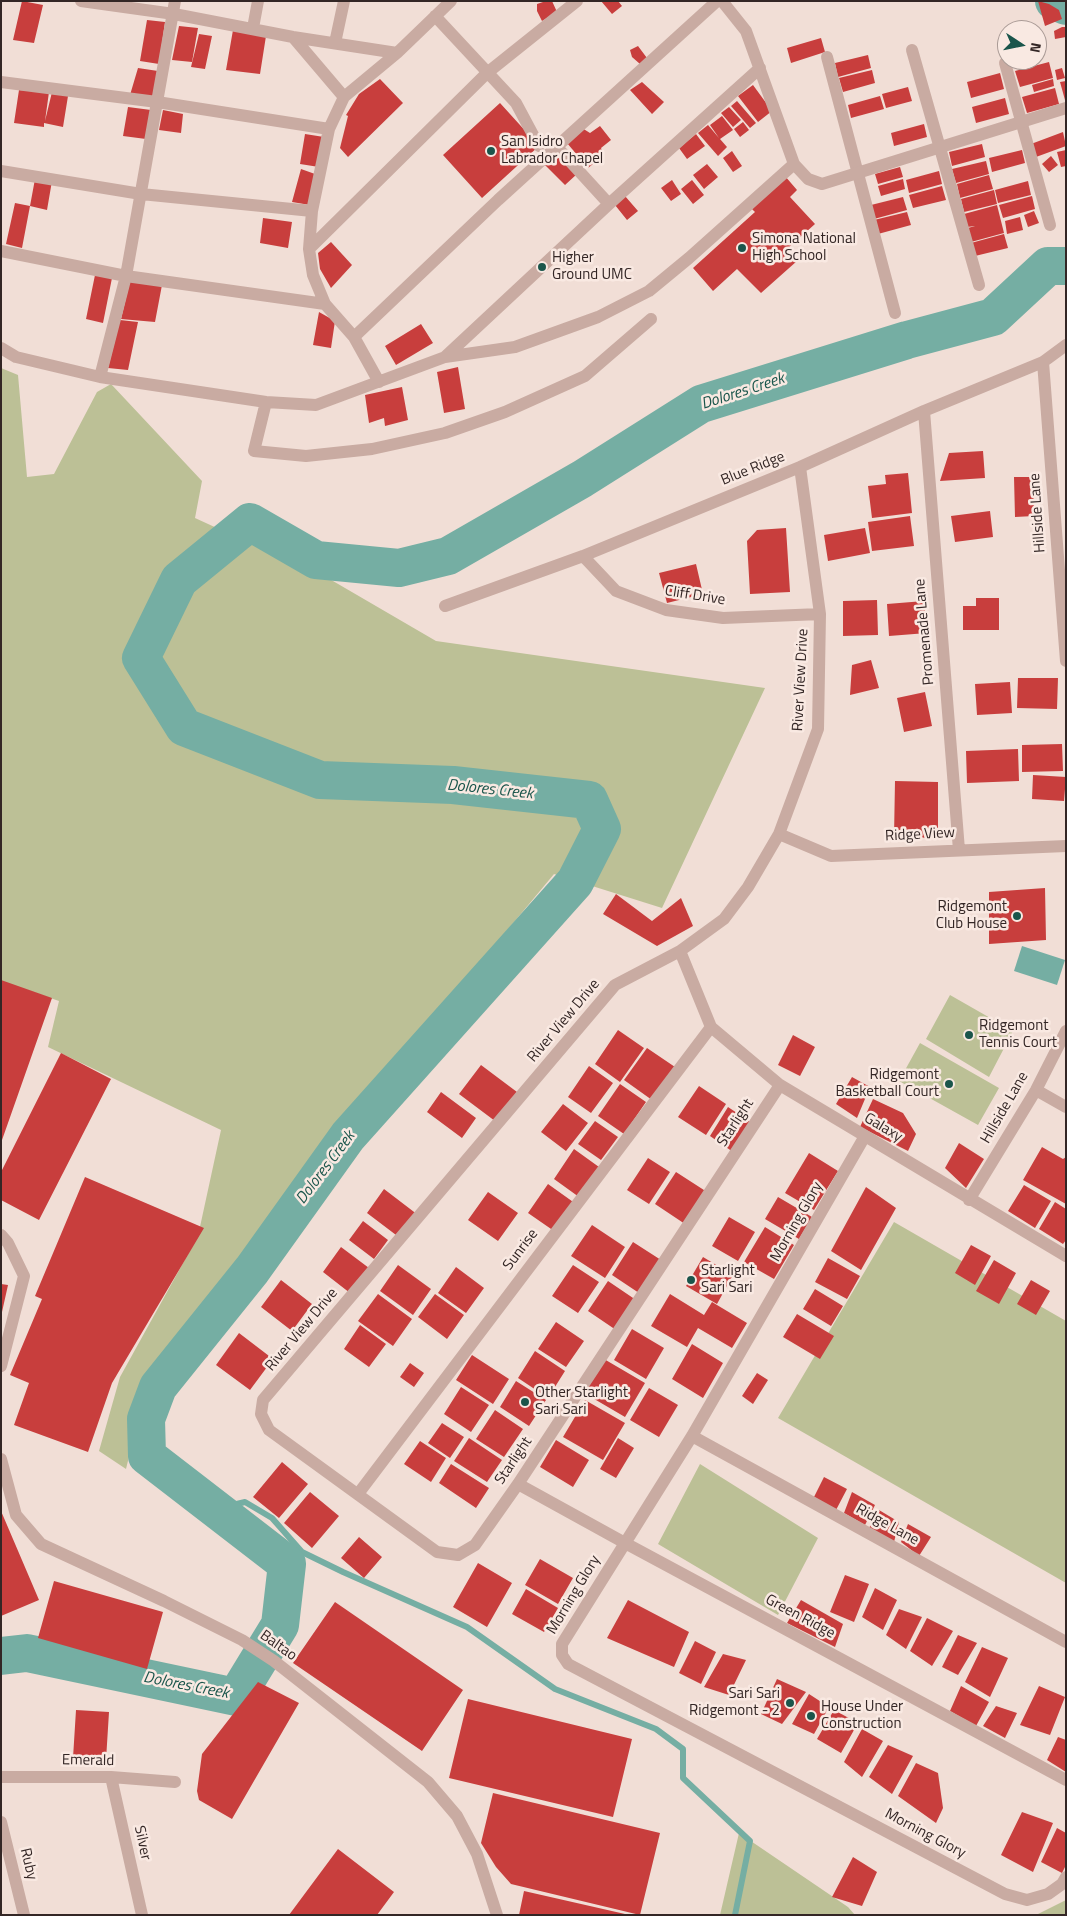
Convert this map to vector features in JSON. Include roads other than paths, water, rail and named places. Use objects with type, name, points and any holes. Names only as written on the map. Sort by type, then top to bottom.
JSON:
[{"type":"street","points":[[81,1],[175,8],[293,37],[396,53]]},
{"type":"street","points":[[253,28],[258,1]]},
{"type":"street","points":[[335,44],[344,1]]},
{"type":"street","points":[[309,249],[487,73],[577,1]]},
{"type":"street","points":[[354,337],[498,200],[717,1]]},
{"type":"street","points":[[722,1],[746,31],[794,164],[808,179],[822,184],[1066,108]]},
{"type":"street","points":[[379,382],[354,337],[325,304],[314,275],[309,249],[312,211],[329,129],[344,97],[396,53],[449,2]]},
{"type":"street","points":[[100,377],[126,276],[175,8]]},
{"type":"street","points":[[435,16],[516,103],[539,146]]},
{"type":"street","points":[[293,37],[344,97]]},
{"type":"street","points":[[912,50],[980,284]]},
{"type":"street","points":[[827,57],[895,313]]},
{"type":"street","points":[[445,357],[609,204],[760,68]]},
{"type":"street","points":[[1007,70],[1050,225]]},
{"type":"street","points":[[1,82],[157,102],[329,129]]},
{"type":"street","points":[[557,147],[609,204]]},
{"type":"street","points":[[1,348],[16,357],[100,377],[266,402],[316,405],[445,357],[516,346],[598,316],[649,291],[689,258],[794,164]]},
{"type":"street","points":[[1,171],[141,194],[312,211]]},
{"type":"street","points":[[1,251],[126,276],[325,304]]},
{"type":"street","points":[[266,402],[254,452],[306,456],[372,449],[445,433],[506,412],[585,376],[651,319]]},
{"type":"street","name":"Blue Ridge","points":[[445,606],[583,556],[800,467],[1043,362],[1066,345]]},
{"type":"street","name":"Hillside Lane","points":[[1043,362],[1066,661]]},
{"type":"street","name":"Promenade Lane","points":[[924,412],[959,850]]},
{"type":"street","name":"River View Drive","points":[[268,1430],[261,1414],[263,1400],[615,985],[680,951],[724,919],[748,887],[780,834],[818,729],[820,614],[800,467]]},
{"type":"street","name":"Cliff Drive","points":[[583,556],[616,590],[666,610],[723,618],[820,614]]},
{"type":"street","name":"Ridge View","points":[[780,834],[831,856],[1066,846]]},
{"type":"street","name":"Galaxy","points":[[680,951],[711,1027],[780,1085],[969,1200],[1066,1256]]},
{"type":"street","name":"Sunrise","points":[[358,1494],[711,1027]]},
{"type":"street","name":"Hillside Lane","points":[[969,1200],[1036,1090],[1066,1031]]},
{"type":"street","name":"Starlight","points":[[268,1430],[437,1552],[458,1555],[475,1545],[518,1484],[780,1085]]},
{"type":"street","points":[[1036,1090],[1066,1107]]},
{"type":"street","name":"Morning Glory","points":[[865,1136],[692,1436],[562,1644],[562,1655],[568,1664],[1005,1894],[1028,1900],[1048,1894],[1062,1884],[1066,1877]]},
{"type":"street","points":[[1,1235],[8,1244],[24,1276],[1,1366]]},
{"type":"street","name":"Ridge Lane","points":[[692,1436],[1066,1642]]},
{"type":"street","name":"Baltao","points":[[1,1459],[16,1515],[41,1544],[164,1601],[242,1640],[274,1661],[428,1782],[457,1816],[477,1854],[497,1915]]},
{"type":"street","name":"Green Ridge","points":[[518,1484],[1066,1780]]},
{"type":"street","name":"Emerald","points":[[1,1778],[111,1777],[175,1782]]},
{"type":"street","name":"Silver","points":[[111,1777],[142,1915]]},
{"type":"street","name":"Ruby","points":[[1,1822],[24,1915]]},
{"type":"water","points":[[1022,946],[1065,960],[1057,985],[1014,971]]},
{"type":"waterway","name":"Dolores Creek","points":[[1054,1],[1066,6]]},
{"type":"waterway","name":"Dolores Creek","points":[[1,1656],[27,1653],[236,1697],[280,1625],[287,1564],[147,1456],[146,1419],[158,1387],[252,1270],[348,1136],[575,882],[602,829],[589,800],[453,785],[320,780],[184,727],[141,658],[179,580],[250,522],[316,560],[399,568],[448,556],[582,479],[701,404],[907,340],[993,317],[1048,266],[1066,266]]},
{"type":"waterway","points":[[216,1509],[245,1502],[272,1518],[302,1552],[467,1627],[555,1689],[656,1729],[683,1749],[683,1778],[750,1841],[735,1915]]},
{"type":"place","name":"San Isidro Labrador Chapel","points":[[491,151]]},
{"type":"place","name":"Simona National High School","points":[[742,248]]},
{"type":"place","name":"Higher Ground UMC","points":[[542,267]]},
{"type":"place","name":"Ridgemont Club House","points":[[1017,916]]},
{"type":"place","name":"Ridgemont Tennis Court","points":[[969,1035]]},
{"type":"place","name":"Ridgemont Basketball Court","points":[[949,1084]]},
{"type":"place","name":"Starlight Sari Sari","points":[[691,1280]]},
{"type":"place","name":"Other Starlight Sari Sari","points":[[525,1402]]},
{"type":"place","name":"Sari Sari Ridgemont - 2","points":[[790,1703]]},
{"type":"place","name":"House Under Construction","points":[[811,1716]]}]
